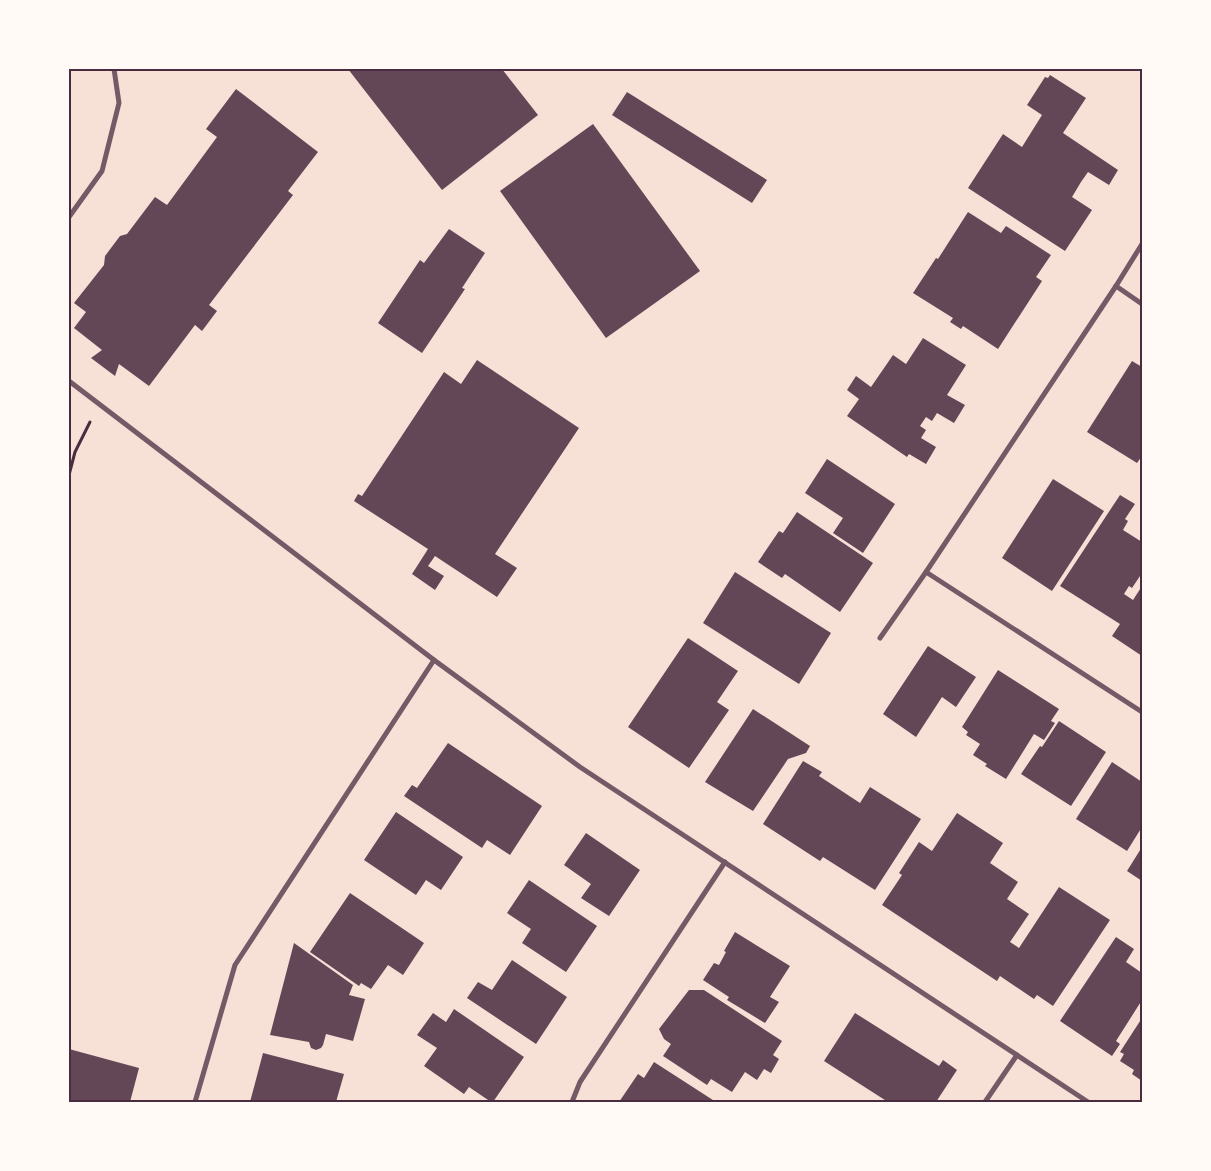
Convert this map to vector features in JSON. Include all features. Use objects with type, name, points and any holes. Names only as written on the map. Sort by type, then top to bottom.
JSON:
[{"type":"street","points":[[69,217],[102,171],[119,103],[114,69]]},
{"type":"street","points":[[880,638],[926,572],[1142,244]]},
{"type":"street","points":[[1116,286],[1142,304]]},
{"type":"street","points":[[69,381],[434,660],[580,767],[1088,1102]]},
{"type":"street","points":[[926,572],[1142,712]]},
{"type":"street","points":[[195,1102],[236,965],[434,660]]},
{"type":"street","points":[[572,1102],[580,1082],[725,862]]},
{"type":"street","points":[[986,1102],[1016,1055]]},
{"type":"path","points":[[69,475],[75,452],[98,404]]},
{"type":"building","points":[[348,69],[502,69],[538,115],[442,190]]},
{"type":"building","points":[[1050,75],[1086,98],[1063,133],[1118,170],[1109,185],[1088,172],[1081,182],[1072,197],[1092,210],[1065,251],[968,188],[1003,134],[1022,147],[1042,115],[1027,105],[1045,77],[1048,78]]},
{"type":"building","points":[[236,89],[318,152],[288,191],[293,195],[209,305],[217,311],[202,331],[195,325],[149,386],[119,364],[115,376],[91,358],[102,350],[74,328],[86,312],[74,303],[104,265],[105,256],[120,236],[127,234],[155,197],[167,205],[217,137],[206,129]]},
{"type":"building","points":[[627,92],[767,180],[752,203],[612,115]]},
{"type":"building","points":[[593,124],[700,271],[606,338],[500,191]]},
{"type":"building","points":[[968,212],[1001,233],[1006,226],[1051,255],[1036,277],[1042,281],[998,349],[963,326],[961,329],[950,322],[953,318],[913,293],[936,258],[938,259]]},
{"type":"building","points":[[449,229],[485,253],[462,288],[465,289],[422,353],[378,323],[420,260],[424,263]]},
{"type":"building","points":[[923,338],[966,365],[947,395],[965,405],[954,423],[937,413],[932,421],[926,417],[920,426],[926,430],[921,438],[936,447],[926,464],[909,454],[907,457],[847,416],[859,399],[847,390],[856,376],[871,387],[893,355],[906,364]]},
{"type":"building","points":[[477,360],[579,428],[495,554],[517,568],[497,597],[435,556],[428,566],[444,576],[435,590],[412,574],[428,549],[354,501],[358,494],[362,496],[444,372],[461,384]]},
{"type":"building","points":[[1132,361],[1142,367],[1142,456],[1137,463],[1087,432]]},
{"type":"building","points":[[827,459],[895,504],[863,553],[833,533],[843,518],[805,493]]},
{"type":"building","points":[[1053,479],[1104,511],[1052,591],[1002,558]]},
{"type":"building","points":[[1120,495],[1135,504],[1125,519],[1128,521],[1123,530],[1142,542],[1142,573],[1132,588],[1129,586],[1124,594],[1133,600],[1142,586],[1142,656],[1112,636],[1120,624],[1060,586]]},
{"type":"building","points":[[797,512],[873,563],[840,612],[785,574],[782,578],[758,562],[779,531],[783,533]]},
{"type":"building","points":[[735,572],[831,633],[799,684],[703,623]]},
{"type":"building","points":[[688,638],[738,671],[717,702],[729,710],[689,768],[628,727]]},
{"type":"building","points":[[928,646],[976,677],[956,707],[942,697],[916,737],[883,714]]},
{"type":"building","points":[[998,670],[1059,709],[1051,721],[1055,723],[1044,740],[1034,734],[1006,779],[985,766],[987,764],[973,755],[980,744],[966,735],[968,732],[962,727]]},
{"type":"building","points":[[753,709],[810,746],[806,753],[788,759],[753,811],[705,782]]},
{"type":"building","points":[[1059,721],[1106,752],[1071,806],[1021,774]]},
{"type":"building","points":[[448,743],[542,806],[510,855],[487,840],[482,848],[404,796],[412,785],[417,788]]},
{"type":"building","points":[[803,761],[822,772],[819,776],[860,803],[870,787],[921,819],[875,890],[823,857],[820,861],[763,824]]},
{"type":"building","points":[[1112,762],[1142,782],[1142,827],[1127,851],[1076,819]]},
{"type":"building","points":[[396,812],[463,857],[441,890],[426,880],[416,895],[364,860]]},
{"type":"building","points":[[957,813],[1003,843],[990,863],[1018,882],[1007,899],[1029,914],[1010,942],[1019,948],[1059,887],[1110,920],[1053,1006],[1037,995],[1034,999],[1000,976],[997,981],[882,905],[902,875],[899,873],[919,842],[932,851]]},
{"type":"building","points":[[586,833],[640,870],[609,916],[581,898],[591,884],[564,865]]},
{"type":"building","points":[[1142,847],[1142,881],[1127,871]]},
{"type":"building","points":[[529,880],[597,926],[566,972],[522,943],[531,929],[507,913]]},
{"type":"building","points":[[350,893],[424,943],[403,975],[388,965],[371,989],[361,983],[359,986],[310,952]]},
{"type":"building","points":[[735,932],[790,966],[770,997],[779,1002],[765,1023],[727,1000],[729,997],[703,980],[714,963],[719,965],[726,952],[724,951]]},
{"type":"building","points":[[1116,937],[1134,949],[1126,962],[1142,973],[1142,1000],[1116,1041],[1120,1044],[1112,1056],[1060,1021]]},
{"type":"building","points":[[294,943],[353,985],[349,995],[365,999],[353,1041],[326,1034],[323,1045],[316,1050],[311,1048],[309,1042],[270,1035]]},
{"type":"building","points":[[512,960],[567,997],[536,1044],[467,998],[478,982],[492,990]]},
{"type":"building","points":[[689,990],[704,990],[782,1041],[773,1055],[779,1059],[771,1073],[764,1069],[757,1080],[745,1072],[732,1092],[711,1079],[707,1085],[663,1056],[671,1044],[664,1039],[659,1029]]},
{"type":"building","points":[[454,1009],[524,1057],[493,1102],[469,1087],[464,1094],[424,1066],[437,1048],[417,1035],[433,1013],[446,1022]]},
{"type":"building","points":[[855,1013],[939,1066],[943,1060],[957,1070],[936,1102],[888,1102],[824,1061]]},
{"type":"building","points":[[1142,1018],[1142,1081],[1132,1074],[1134,1070],[1120,1061],[1124,1054],[1120,1052]]},
{"type":"building","points":[[69,1049],[139,1068],[130,1102],[69,1102]]},
{"type":"building","points":[[263,1053],[344,1074],[336,1102],[250,1102]]},
{"type":"building","points":[[654,1062],[716,1102],[619,1102],[638,1074],[644,1078]]}]
